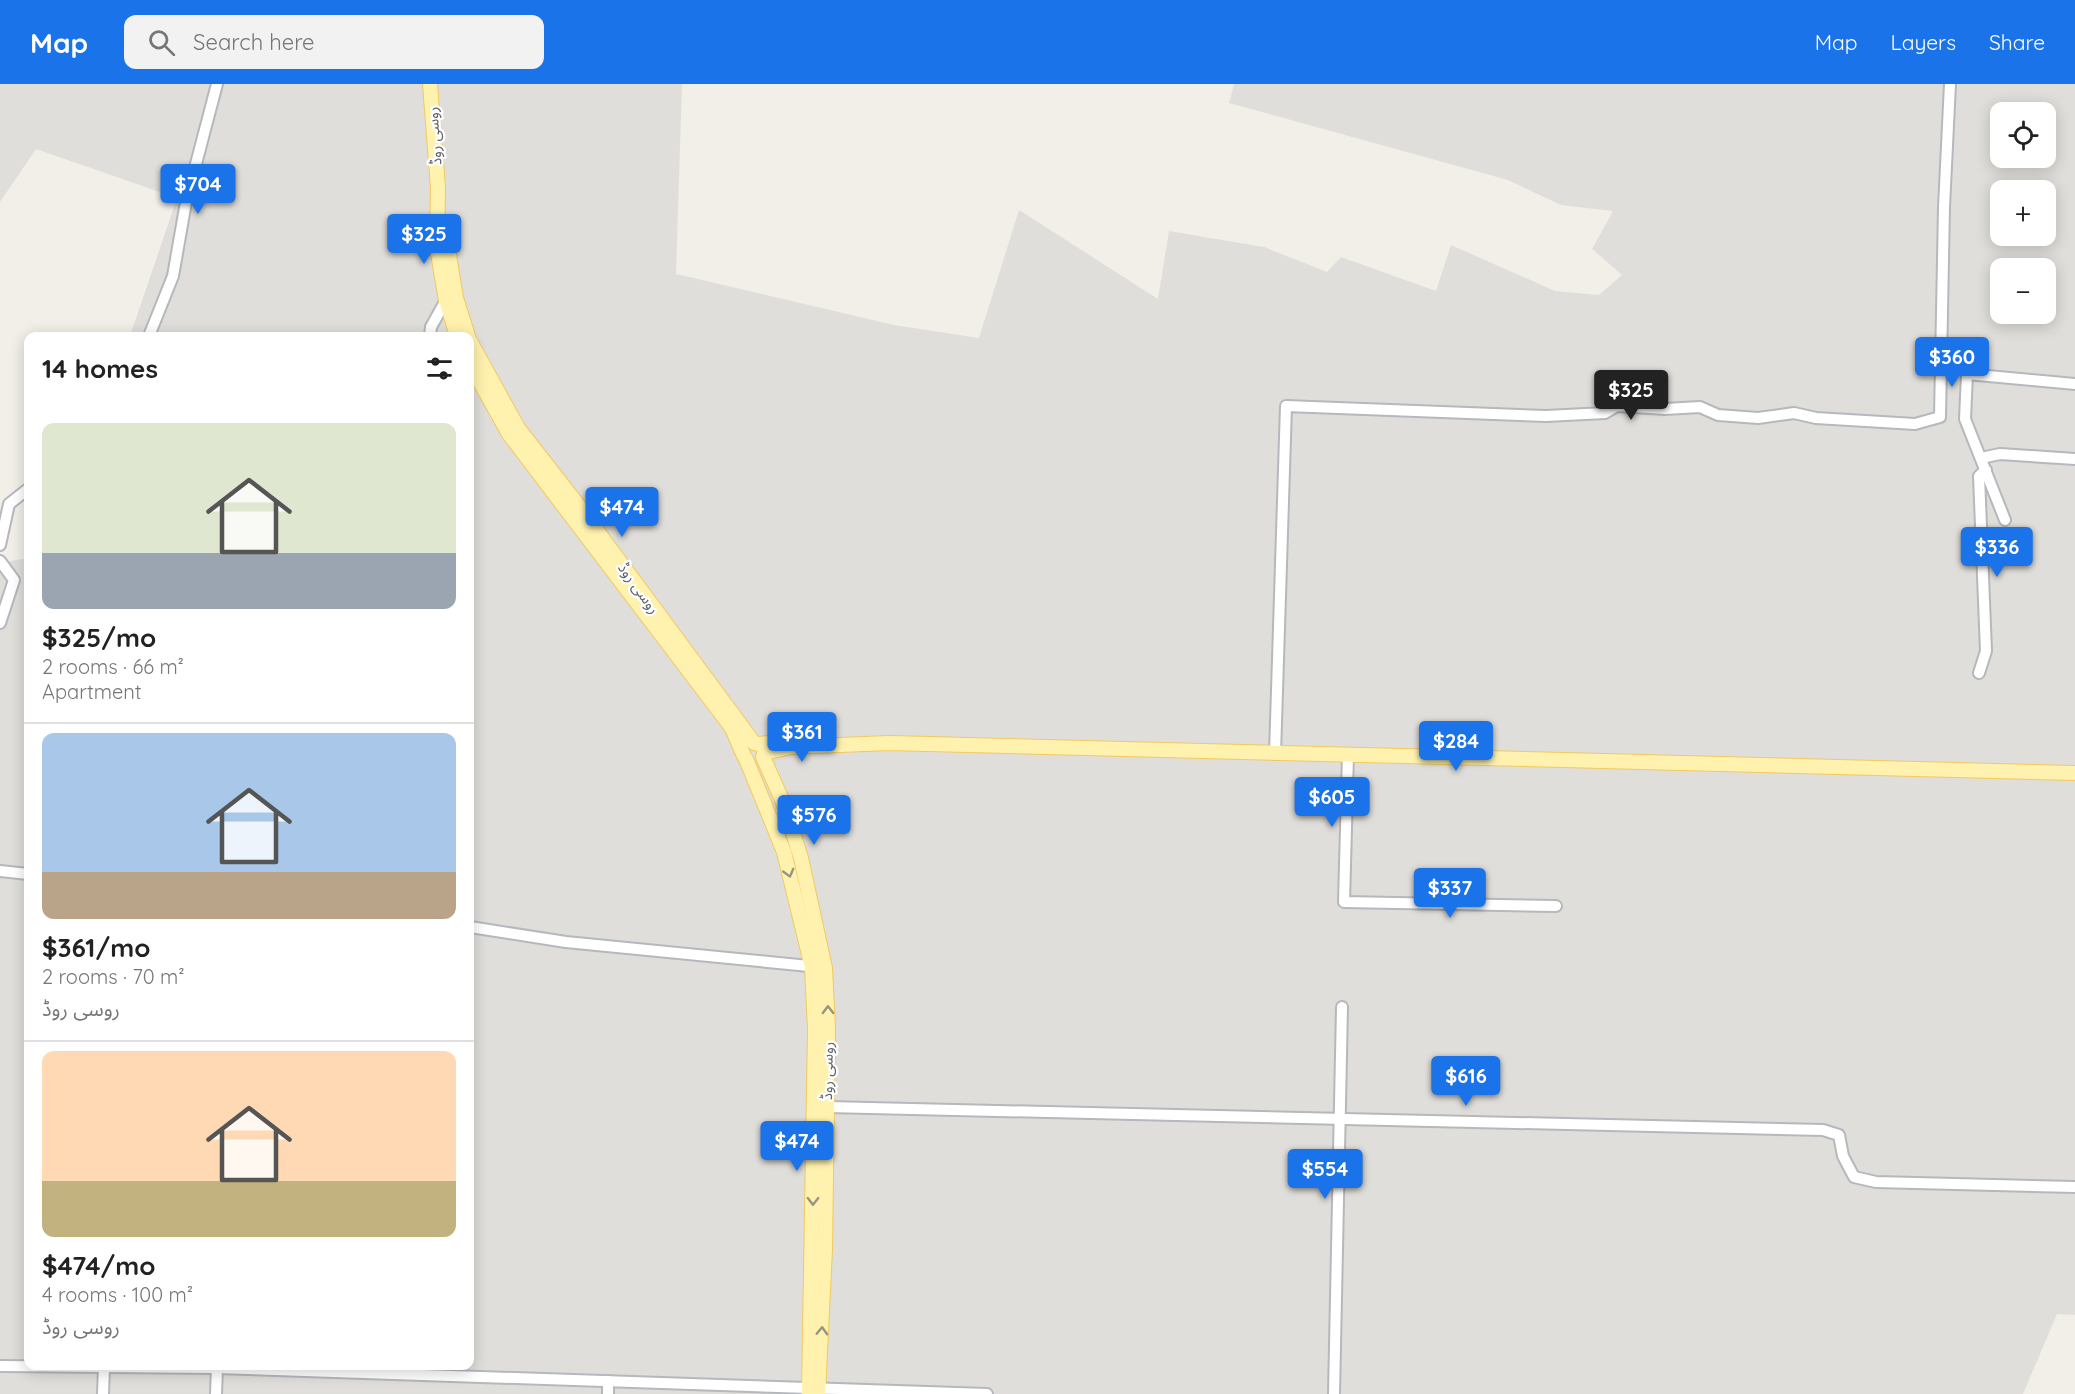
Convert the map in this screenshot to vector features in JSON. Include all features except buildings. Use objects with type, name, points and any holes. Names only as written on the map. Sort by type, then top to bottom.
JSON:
[{"type":"main road","name":"روسی روڈ","points":[[430,84],[438,188],[456,298],[467,332]]},
{"type":"main road","name":"روسی روڈ","points":[[438,188],[437,248],[446,300],[456,332]]},
{"type":"main road","name":"روسی روڈ","points":[[474,348],[518,428],[759,749],[783,802],[801,858],[828,1029],[827,1107],[813,1391]]},
{"type":"main road","name":"روسی روڈ","points":[[474,371],[510,434],[732,728],[784,852],[819,967],[814,1000],[813,1391]]},
{"type":"main road","points":[[745,758],[747,745],[759,749],[889,743],[2075,773]]},
{"type":"street","points":[[151,332],[173,276],[186,202],[217,84]]},
{"type":"street","points":[[1275,754],[1286,406],[1546,416],[1605,413],[1617,405],[1665,409],[1700,407],[1718,415],[1738,417],[1758,418],[1794,413],[1816,418],[1915,424],[1940,417],[1944,207],[1950,84]]},
{"type":"street","points":[[430,332],[446,300]]},
{"type":"street","points":[[2005,520],[1965,418],[1967,374],[2075,384]]},
{"type":"street","points":[[1981,458],[2000,454],[2075,459]]},
{"type":"street","points":[[1979,673],[1986,651],[1979,476],[1986,470]]},
{"type":"street","points":[[0,545],[9,504],[24,492]]},
{"type":"street","points":[[0,561],[14,580],[0,623]]},
{"type":"street","points":[[1348,754],[1344,902],[1556,906]]},
{"type":"street","points":[[0,871],[24,874]]},
{"type":"street","points":[[474,928],[566,942],[819,967]]},
{"type":"street","points":[[1335,1394],[1341,1007]]},
{"type":"street","points":[[827,1107],[1823,1130],[1839,1135],[1843,1156],[1854,1177],[1876,1182],[2075,1187]]},
{"type":"street","points":[[0,1366],[24,1366]]},
{"type":"street","points":[[103,1394],[104,1370]]},
{"type":"street","points":[[216,1394],[217,1370]]},
{"type":"street","points":[[277,1370],[608,1381],[813,1391],[987,1394]]},
{"type":"street","points":[[608,1381],[608,1394]]},
{"type":"shaded area","points":[[0,84],[682,84],[676,274],[894,325],[979,338],[1019,210],[1158,299],[1169,231],[1264,247],[1327,272],[1341,257],[1436,291],[1451,245],[1555,291],[1599,295],[1622,275],[1592,249],[1613,211],[1561,205],[1508,180],[1229,103],[1234,84],[2075,84],[2075,1315],[2057,1314],[2023,1394],[0,1394],[0,563],[24,559],[24,1370],[474,1370],[474,332],[131,332],[177,198],[36,149],[0,202]]}]
